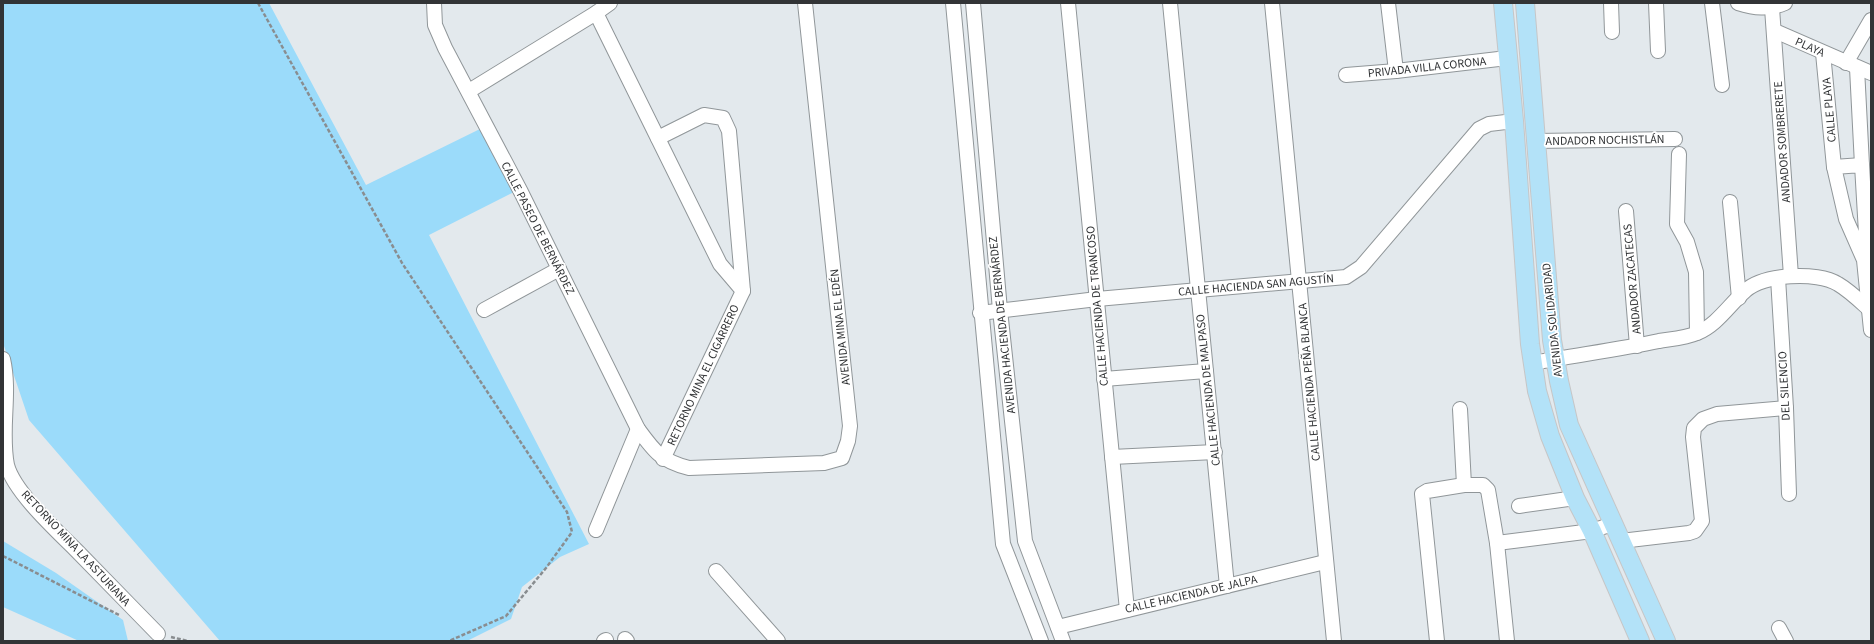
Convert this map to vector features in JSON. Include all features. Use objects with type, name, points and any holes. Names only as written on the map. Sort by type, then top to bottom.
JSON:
[{"type":"main road","name":"AVENIDA SOLIDARIDAD","points":[[1503,3],[1533,363],[1537,391],[1550,436],[1575,498],[1592,532],[1640,641]]},
{"type":"main road","name":"AVENIDA SOLIDARIDAD","points":[[1525,3],[1535,142],[1555,359],[1570,425],[1612,524],[1622,542],[1666,641]]},
{"type":"street","name":"CALLE PASEO DE BERNÁRDEZ","points":[[434,3],[435,25],[445,48],[559,269],[638,429],[658,455]]},
{"type":"street","points":[[468,91],[610,3]]},
{"type":"street","name":"AVENIDA MINA EL EDÉN","points":[[658,455],[675,464],[689,468],[824,463],[842,458],[848,442],[850,426],[805,3]]},
{"type":"street","name":"AVENIDA HACIENDA DE BERNÁRDEZ","points":[[952,3],[980,313],[1003,544],[1040,641]]},
{"type":"street","name":"AVENIDA HACIENDA DE BERNÁRDEZ","points":[[973,3],[1000,310],[1024,540],[1063,641]]},
{"type":"street","name":"CALLE HACIENDA DE TRANCOSO","points":[[1068,3],[1127,610]]},
{"type":"street","name":"CALLE HACIENDA DE MALPASO","points":[[1170,3],[1227,586]]},
{"type":"street","name":"CALLE HACIENDA PEÑA BLANCA","points":[[1272,3],[1300,282],[1325,562],[1334,641]]},
{"type":"street","points":[[1388,3],[1396,71]]},
{"type":"street","points":[[1611,3],[1612,32]]},
{"type":"street","points":[[1656,3],[1658,51]]},
{"type":"street","points":[[1712,3],[1722,84]]},
{"type":"street","points":[[1738,3],[1754,8],[1778,5]]},
{"type":"street","name":"ANDADOR SOMBRERETE","points":[[1778,5],[1775,31],[1784,277]]},
{"type":"street","name":"RETORNO MINA EL CIGARRERO","points":[[596,13],[720,264],[743,292]]},
{"type":"street","points":[[1871,20],[1852,65],[1862,165],[1866,233],[1864,260],[1871,330]]},
{"type":"street","name":"PLAYA","points":[[1775,31],[1871,73]]},
{"type":"street","name":"CALLE PLAYA","points":[[1823,53],[1834,167],[1846,219],[1864,260]]},
{"type":"street","name":"PRIVADA VILLA CORONA","points":[[1346,74],[1396,71],[1507,58]]},
{"type":"street","name":"RETORNO MINA EL CIGARRERO","points":[[658,138],[704,115],[723,118],[729,131],[743,292],[658,455]]},
{"type":"street","name":"CALLE HACIENDA SAN AGUSTÍN","points":[[980,313],[1097,299],[1346,277],[1361,267],[1479,129],[1489,124],[1514,122]]},
{"type":"street","name":"ANDADOR NOCHISTLÁN","points":[[1535,142],[1675,139]]},
{"type":"street","points":[[1680,154],[1677,224],[1688,242],[1696,272],[1696,333]]},
{"type":"street","points":[[1834,167],[1862,165]]},
{"type":"street","points":[[1730,202],[1739,298]]},
{"type":"street","name":"ANDADOR ZACATECAS","points":[[1626,212],[1637,346]]},
{"type":"street","points":[[484,310],[559,269]]},
{"type":"street","points":[[1533,363],[1637,346],[1696,333],[1711,326],[1746,290],[1761,282],[1784,277],[1815,277],[1837,283],[1870,310]]},
{"type":"street","name":"DEL SILENCIO","points":[[1784,277],[1789,494]]},
{"type":"street","name":"RETORNO MINA LA ASTURIANA","points":[[3,360],[7,375],[4,452],[8,468],[15,482],[44,517],[158,634]]},
{"type":"street","points":[[1104,379],[1206,371]]},
{"type":"street","points":[[1622,542],[1689,533],[1695,531],[1699,526],[1702,521],[1693,437],[1694,428],[1703,419],[1717,414],[1786,408]]},
{"type":"street","points":[[1460,409],[1464,485]]},
{"type":"street","points":[[596,530],[638,429]]},
{"type":"street","points":[[1112,457],[1215,452]]},
{"type":"street","points":[[1437,641],[1422,494],[1427,491],[1464,485],[1483,485],[1488,490],[1497,543],[1507,641]]},
{"type":"street","points":[[1520,506],[1575,498]]},
{"type":"street","points":[[1497,543],[1592,532],[1612,524]]},
{"type":"street","name":"CALLE HACIENDA DE JALPA","points":[[1058,627],[1325,562]]},
{"type":"street","points":[[716,571],[778,641]]},
{"type":"street","points":[[1779,628],[1786,641]]},
{"type":"path","points":[[258,3],[402,263],[567,512],[571,524],[572,532],[506,616],[449,641]]},
{"type":"path","points":[[3,556],[123,617]]},
{"type":"path","points":[[158,634],[188,641]]},
{"type":"shaded area","points":[[3,3],[269,3],[366,185],[482,128],[514,192],[429,235],[589,544],[560,557],[522,587],[511,619],[467,641],[220,641],[29,420],[3,343]]},
{"type":"shaded area","points":[[3,541],[56,573],[123,620],[128,641],[79,641],[3,607]]}]
